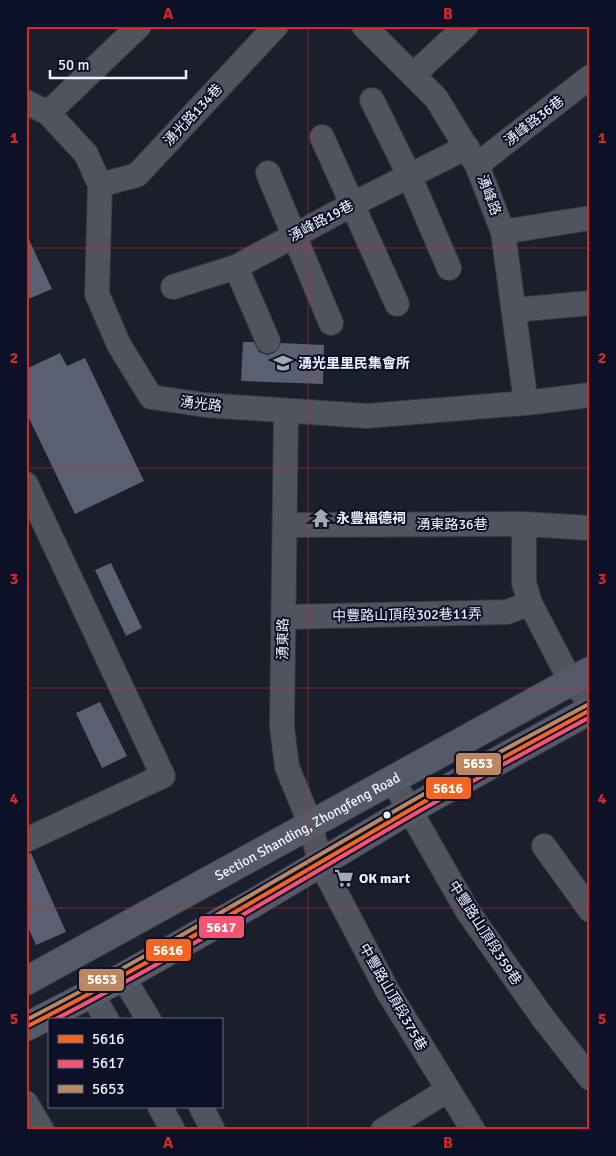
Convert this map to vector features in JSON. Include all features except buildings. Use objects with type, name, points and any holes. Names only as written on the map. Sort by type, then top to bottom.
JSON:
[{"type":"main road","name":"Section Shanding, Zhongfeng Road","points":[[26,981],[392,779],[583,684]]},
{"type":"main road","points":[[26,1027],[123,977],[409,810],[590,710]]},
{"type":"street","points":[[48,113],[139,26]]},
{"type":"street","name":"湧光路134巷","points":[[100,185],[137,175],[276,26]]},
{"type":"street","name":"湧峰路","points":[[364,26],[436,98],[472,156],[503,232],[515,310],[518,350],[526,404]]},
{"type":"street","points":[[414,75],[466,26]]},
{"type":"street","name":"湧峰路36巷","points":[[472,156],[590,77]]},
{"type":"street","points":[[372,100],[409,175],[449,268]]},
{"type":"street","name":"湧光路","points":[[26,102],[48,113],[86,154],[100,185],[97,294],[119,345],[151,397],[205,406],[367,416],[526,404],[590,395]]},
{"type":"street","points":[[322,137],[397,304]]},
{"type":"street","name":"湧峰路19巷","points":[[173,287],[236,267],[409,175],[472,156]]},
{"type":"street","points":[[268,173],[331,324]]},
{"type":"street","points":[[503,232],[590,218]]},
{"type":"street","points":[[236,267],[268,341]]},
{"type":"street","points":[[515,310],[590,303]]},
{"type":"street","name":"湧東路","points":[[286,411],[282,727],[287,767],[310,823],[320,862]]},
{"type":"street","points":[[26,484],[163,776],[26,840]]},
{"type":"street","points":[[524,524],[524,583],[530,603],[583,684]]},
{"type":"street","name":"湧東路36巷","points":[[285,525],[524,524],[590,528]]},
{"type":"street","name":"中豐路山頂段302巷11弄","points":[[284,617],[507,612],[530,603]]},
{"type":"street","name":"中豐路山頂段359巷","points":[[392,779],[468,912],[542,1018],[590,1078]]},
{"type":"street","points":[[544,846],[590,910]]},
{"type":"street","name":"中豐路山頂段375巷","points":[[320,862],[386,990],[473,1130]]},
{"type":"street","points":[[123,977],[147,1018]]},
{"type":"street","points":[[92,993],[106,1018]]},
{"type":"street","points":[[382,1130],[448,1090]]},
{"type":"street","points":[[26,1103],[42,1130]]},
{"type":"street","points":[[161,1108],[173,1130]]},
{"type":"street","points":[[201,1108],[213,1130]]},
{"type":"transit line","name":"5653","points":[[26,1020],[170,942],[450,779],[587,705]]},
{"type":"transit line","name":"5616","points":[[26,1027],[171,949],[431,798],[590,710]]},
{"type":"transit line","name":"5617","points":[[58,1018],[145,971],[433,803],[590,717]]},
{"type":"place","name":"湧光里里民集會所","points":[[283,363]]},
{"type":"place","name":"永豐福德祠","points":[[321,518]]},
{"type":"place","name":"OK mart","points":[[344,878]]}]
